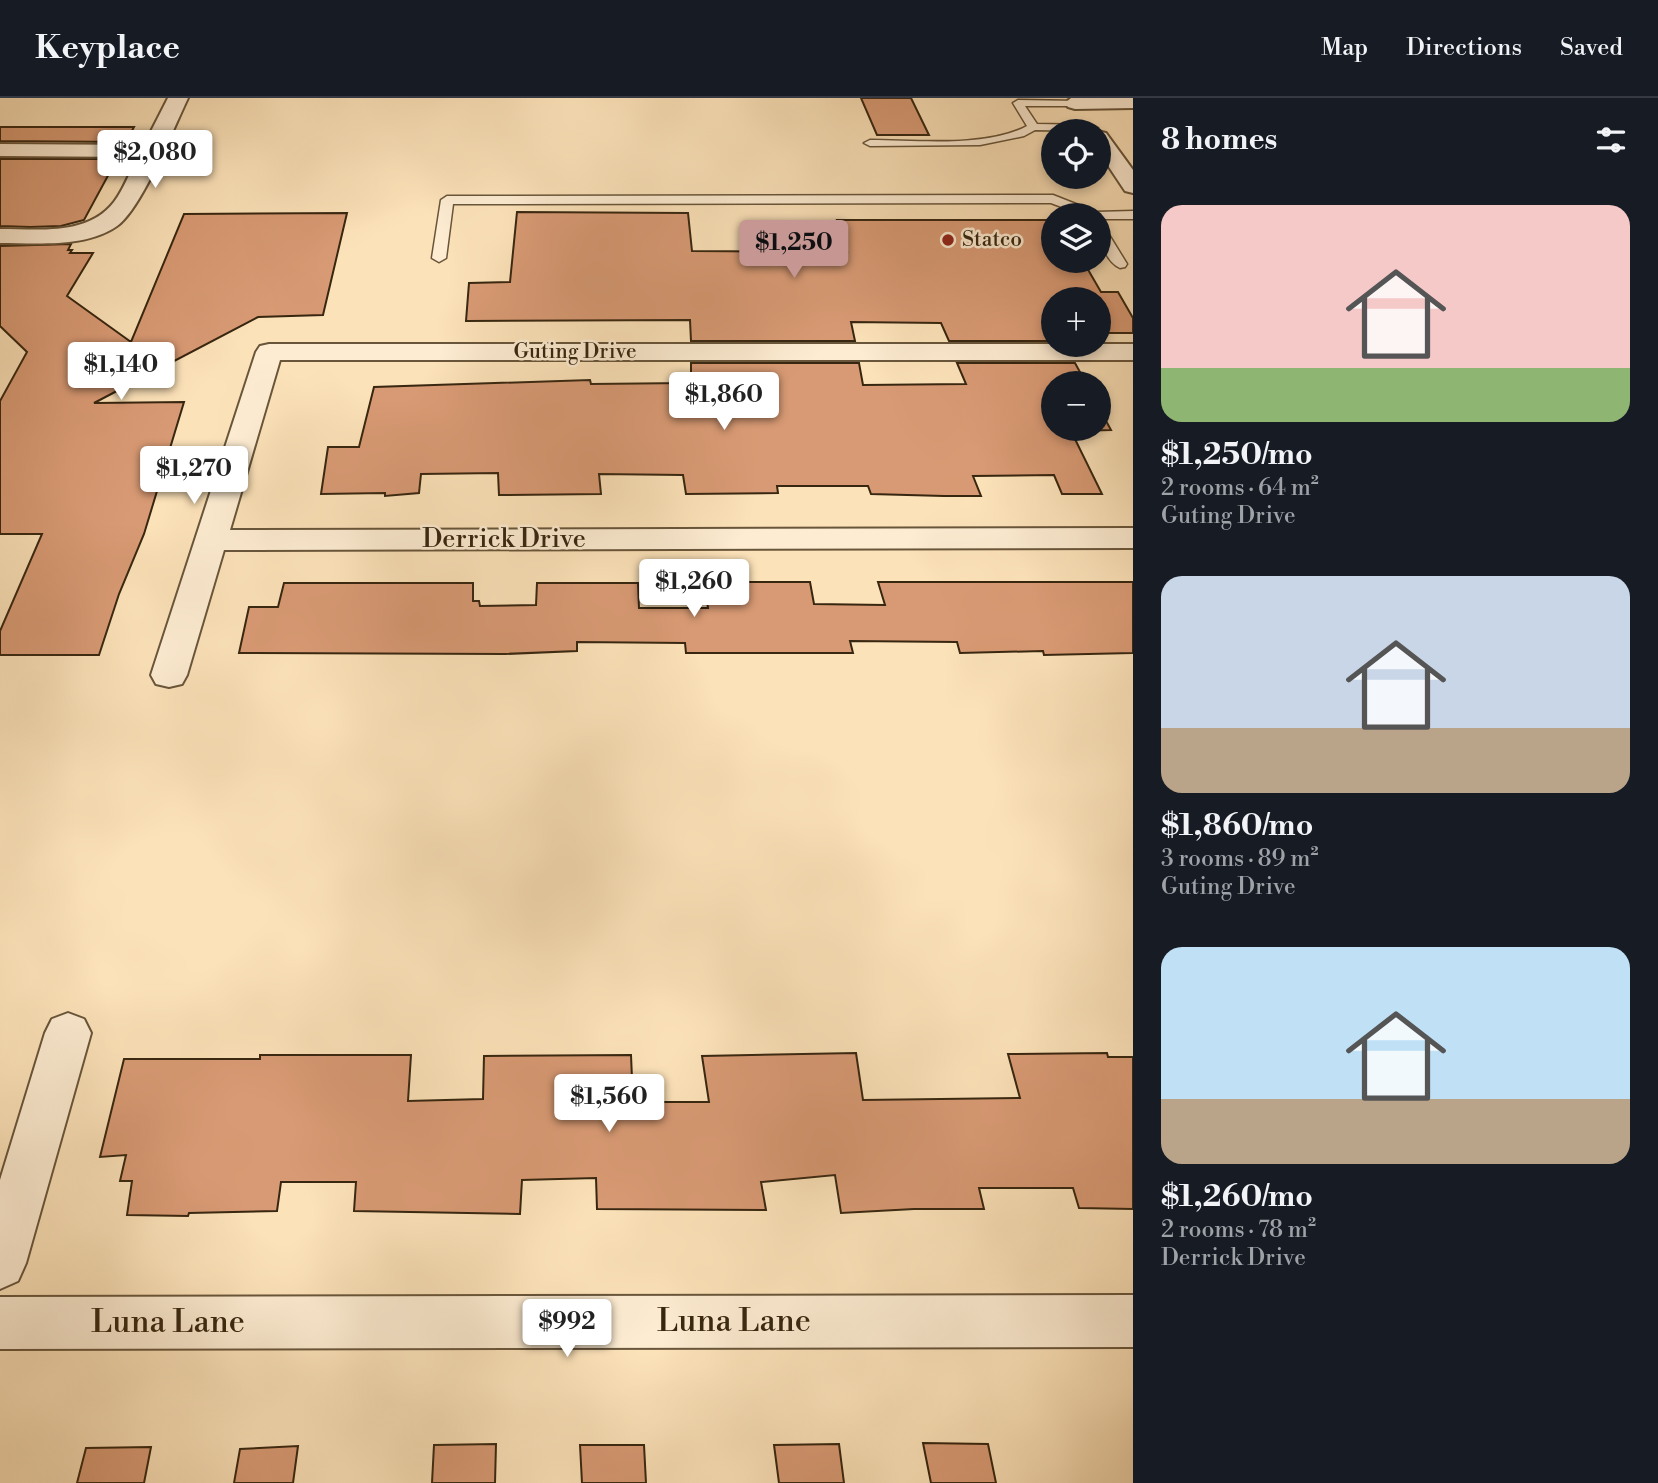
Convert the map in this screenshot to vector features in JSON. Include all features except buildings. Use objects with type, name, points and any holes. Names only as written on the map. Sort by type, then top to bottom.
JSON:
[{"type":"street","points":[[0,236],[45,236],[83,232],[109,221],[125,203],[178,98]]},
{"type":"street","points":[[1073,101],[1133,102]]},
{"type":"street","points":[[1073,101],[1086,119]]},
{"type":"street","points":[[0,150],[150,150]]},
{"type":"street","points":[[1111,155],[1133,186]]},
{"type":"street","name":"Guting Drive","points":[[210,540],[269,352],[1133,352]]},
{"type":"street","name":"Derrick Drive","points":[[210,540],[1133,538]]},
{"type":"street","points":[[169,675],[210,540]]},
{"type":"street","points":[[0,1262],[68,1033]]},
{"type":"street","name":"Luna Lane","points":[[0,1323],[1133,1321]]},
{"type":"lane","points":[[1033,127],[1018,103],[1073,101]]},
{"type":"lane","points":[[870,143],[964,143],[1014,136],[1033,127],[1041,128]]},
{"type":"lane","points":[[439,258],[447,200],[1053,199],[1063,203]]},
{"type":"lane","points":[[1111,215],[1133,215]]},
{"type":"lane","points":[[1111,248],[1121,264]]},
{"type":"place","name":"Statco","points":[[948,240]]}]
